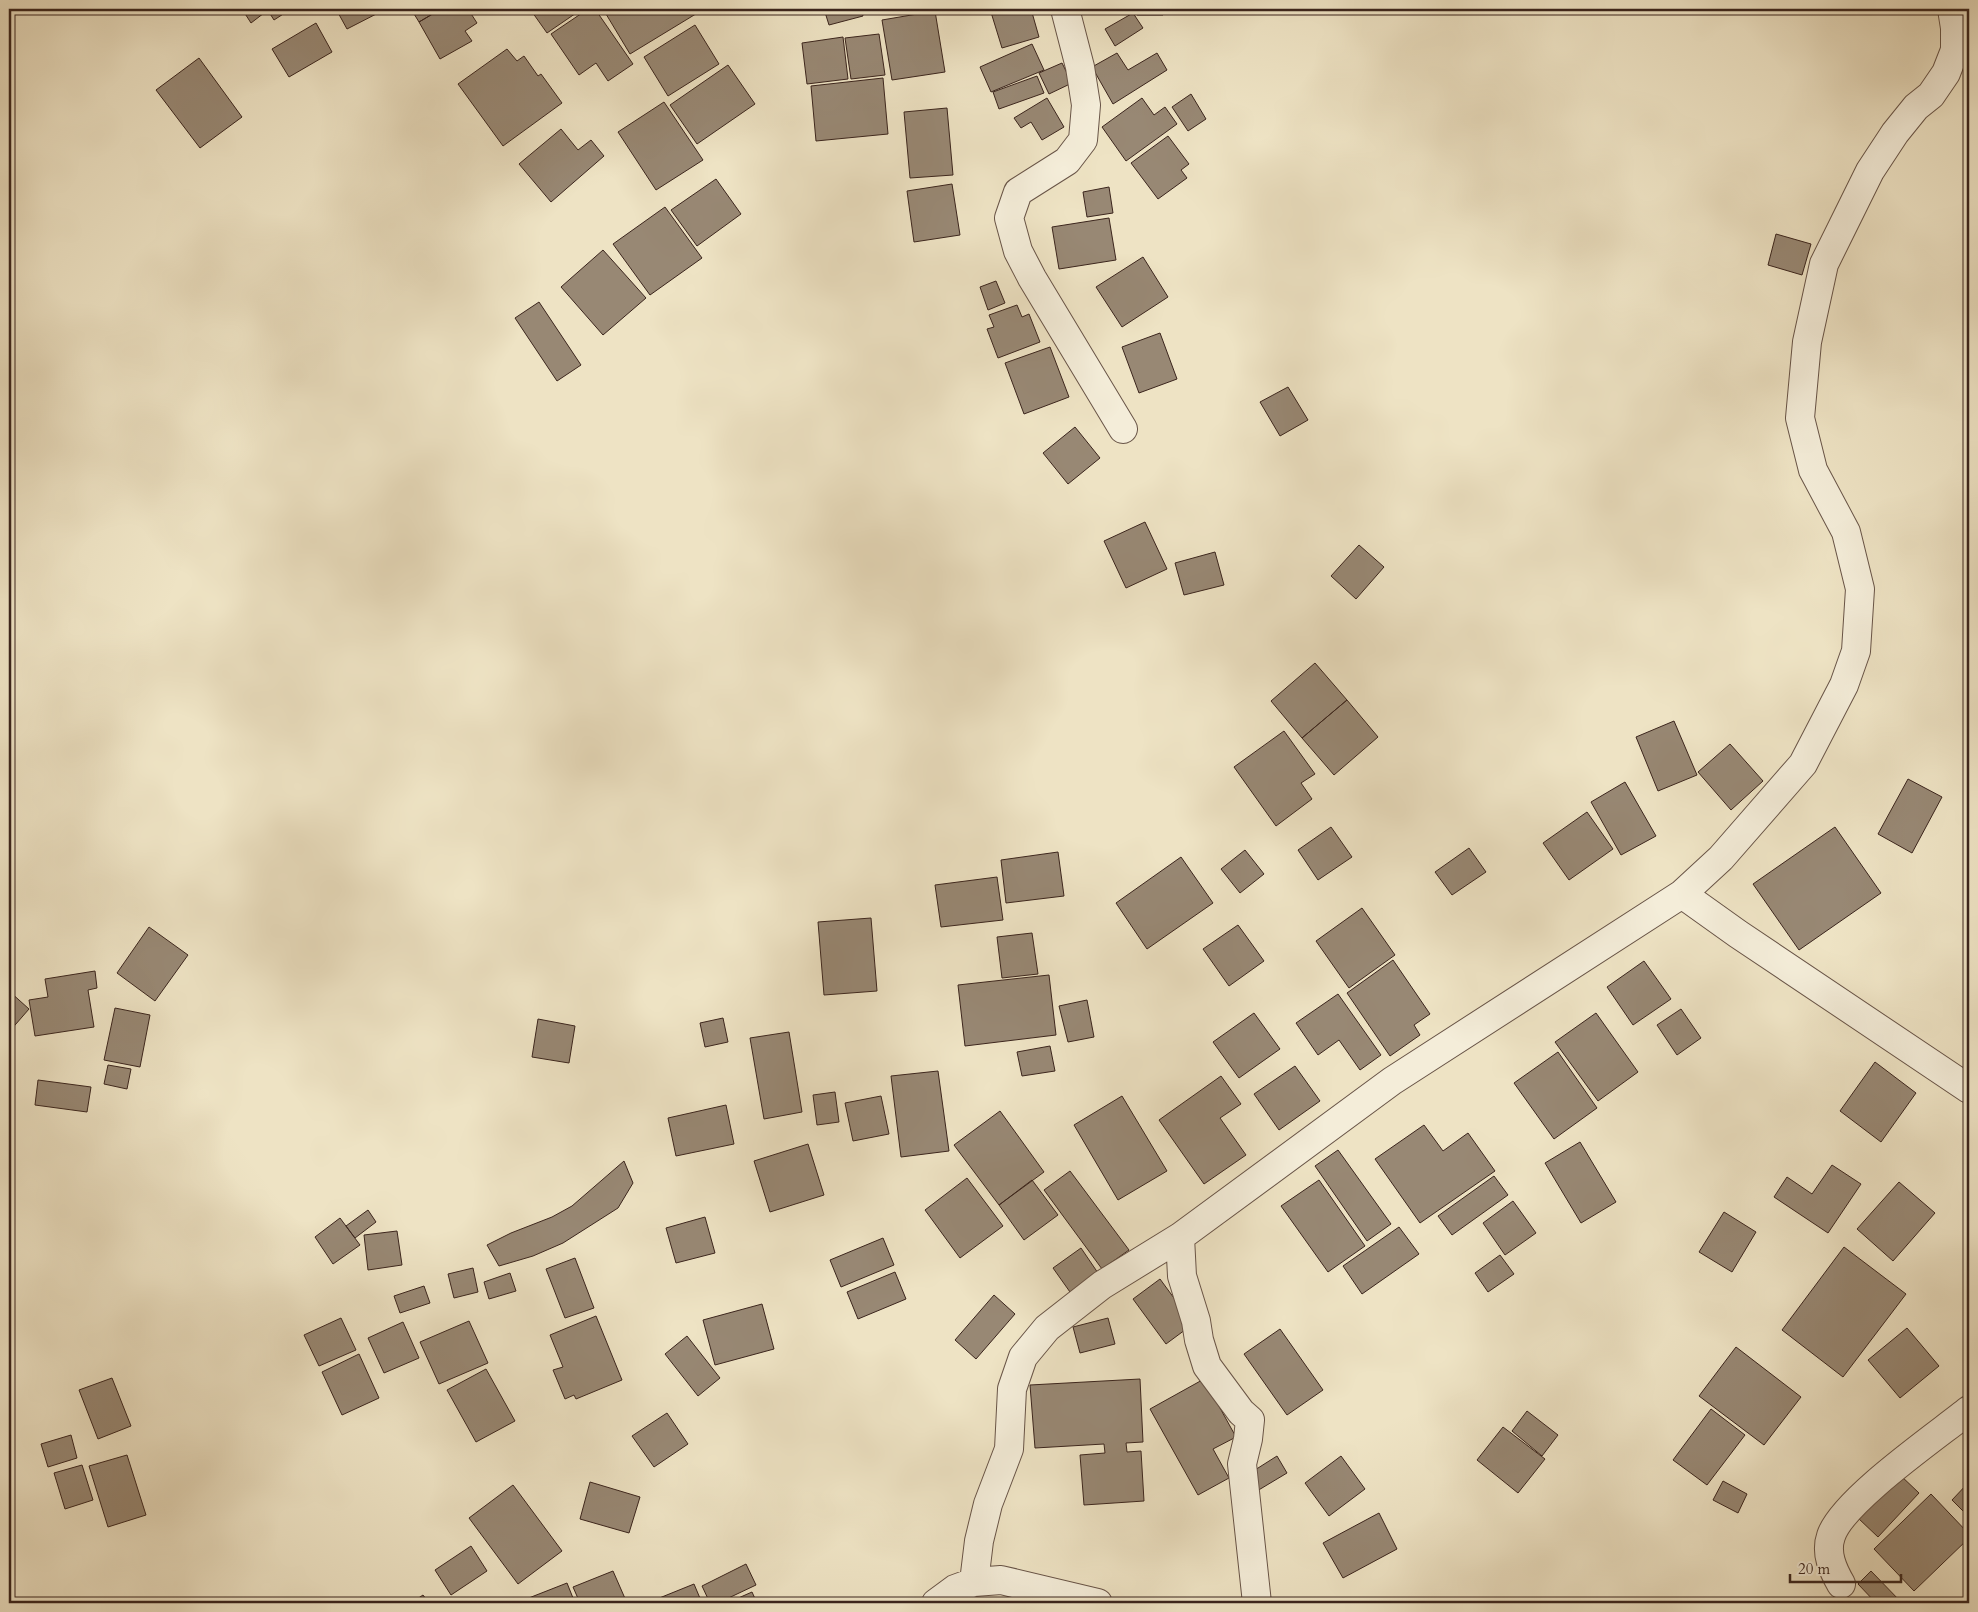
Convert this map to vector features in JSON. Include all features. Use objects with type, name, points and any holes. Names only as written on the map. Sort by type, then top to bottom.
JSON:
[{"type":"street","points":[[1065,9],[1080,67],[1086,105],[1083,140],[1068,161],[1018,192],[1009,218],[1018,251],[1032,278],[1123,428]]},
{"type":"street","points":[[974,1582],[979,1541],[988,1504],[1009,1449],[1012,1388],[1023,1357],[1048,1328],[1102,1285],[1180,1237],[1392,1081],[1682,894],[1721,858],[1803,764],[1844,685],[1856,651],[1860,589],[1846,532],[1813,470],[1800,418],[1807,342],[1824,264],[1870,171],[1895,133],[1916,107],[1931,95],[1946,73],[1955,50],[1956,28],[1952,9]]},
{"type":"street","points":[[1682,894],[1746,940],[1969,1089]]},
{"type":"street","points":[[1180,1237],[1182,1276],[1207,1366],[1241,1412],[1250,1420],[1242,1464],[1257,1603]]},
{"type":"street","points":[[1841,1584],[1829,1555],[1830,1537],[1837,1524],[1864,1493],[1969,1410]]},
{"type":"street","points":[[936,1603],[955,1589],[974,1582],[1000,1580],[1098,1603]]},
{"type":"building","points":[[242,9],[267,9],[268,10],[251,23]]},
{"type":"building","points":[[267,9],[291,9],[274,20]]},
{"type":"building","points":[[336,9],[384,9],[384,10],[347,29]]},
{"type":"building","points":[[411,9],[441,9],[419,22]]},
{"type":"building","points":[[441,9],[468,9],[477,23],[465,31],[472,41],[440,59],[419,22]]},
{"type":"building","points":[[530,9],[582,9],[547,33]]},
{"type":"building","points":[[588,9],[595,9],[633,64],[608,81],[596,63],[579,75],[551,34]]},
{"type":"building","points":[[603,9],[704,9],[630,54]]},
{"type":"building","points":[[824,9],[861,9],[863,16],[829,25]]},
{"type":"building","points":[[990,9],[1031,9],[1039,37],[1002,48]]},
{"type":"building","points":[[1137,9],[1163,9],[1163,15],[1137,15]]},
{"type":"building","points":[[935,11],[945,72],[892,80],[882,20]]},
{"type":"building","points":[[1133,13],[1143,28],[1115,46],[1105,29]]},
{"type":"building","points":[[316,23],[332,52],[289,77],[272,49]]},
{"type":"building","points":[[695,25],[719,64],[668,96],[644,57]]},
{"type":"building","points":[[879,34],[885,75],[851,79],[845,38]]},
{"type":"building","points":[[843,37],[848,79],[807,84],[802,43]]},
{"type":"building","points":[[1032,44],[1044,70],[991,92],[980,67]]},
{"type":"building","points":[[507,49],[517,61],[524,56],[538,76],[541,74],[562,103],[503,146],[458,84]]},
{"type":"building","points":[[1117,53],[1128,70],[1157,53],[1167,70],[1113,104],[1092,67]]},
{"type":"building","points":[[199,58],[242,117],[200,148],[156,90]]},
{"type":"building","points":[[1062,63],[1072,83],[1049,94],[1039,73]]},
{"type":"building","points":[[728,65],[755,104],[697,144],[670,105]]},
{"type":"building","points":[[1037,76],[1044,93],[999,109],[993,92]]},
{"type":"building","points":[[883,78],[888,134],[816,141],[811,86]]},
{"type":"building","points":[[1191,94],[1206,119],[1188,131],[1172,107]]},
{"type":"building","points":[[1047,98],[1064,127],[1042,140],[1031,122],[1021,128],[1014,118]]},
{"type":"building","points":[[1142,98],[1154,115],[1165,107],[1177,124],[1126,161],[1102,127]]},
{"type":"building","points":[[664,102],[703,160],[656,190],[618,132]]},
{"type":"building","points":[[947,108],[953,175],[910,178],[904,112]]},
{"type":"building","points":[[561,129],[578,150],[591,140],[604,156],[551,202],[519,164]]},
{"type":"building","points":[[1168,136],[1189,164],[1181,170],[1187,178],[1158,199],[1131,163]]},
{"type":"building","points":[[716,179],[741,214],[697,246],[671,210]]},
{"type":"building","points":[[952,184],[960,235],[914,242],[907,191]]},
{"type":"building","points":[[1109,187],[1113,213],[1087,217],[1083,192]]},
{"type":"building","points":[[665,207],[702,258],[650,295],[613,244]]},
{"type":"building","points":[[1109,218],[1116,260],[1059,269],[1052,227]]},
{"type":"building","points":[[1776,234],[1811,244],[1802,275],[1768,265]]},
{"type":"building","points":[[603,250],[646,298],[603,335],[561,287]]},
{"type":"building","points":[[1143,257],[1168,297],[1122,327],[1096,287]]},
{"type":"building","points":[[996,281],[1005,303],[988,310],[980,287]]},
{"type":"building","points":[[539,302],[581,365],[557,381],[515,318]]},
{"type":"building","points":[[1017,305],[1022,317],[1029,314],[1040,342],[998,358],[987,329],[994,327],[989,315]]},
{"type":"building","points":[[1160,333],[1177,379],[1139,393],[1122,347]]},
{"type":"building","points":[[1050,347],[1069,397],[1024,414],[1005,363]]},
{"type":"building","points":[[1288,387],[1308,420],[1280,436],[1260,402]]},
{"type":"building","points":[[1075,427],[1100,458],[1068,484],[1043,453]]},
{"type":"building","points":[[1145,522],[1167,569],[1126,588],[1104,541]]},
{"type":"building","points":[[1359,545],[1384,567],[1356,599],[1331,576]]},
{"type":"building","points":[[1215,552],[1224,585],[1184,595],[1175,563]]},
{"type":"building","points":[[1315,663],[1347,700],[1302,738],[1271,701]]},
{"type":"building","points":[[1347,700],[1378,737],[1334,775],[1302,738]]},
{"type":"building","points":[[1674,721],[1697,775],[1658,791],[1636,737]]},
{"type":"building","points":[[1284,731],[1315,774],[1301,783],[1312,799],[1276,826],[1234,767]]},
{"type":"building","points":[[1730,744],[1763,781],[1731,810],[1698,772]]},
{"type":"building","points":[[1908,779],[1942,797],[1912,853],[1878,834]]},
{"type":"building","points":[[1625,782],[1656,836],[1621,855],[1591,802]]},
{"type":"building","points":[[1587,812],[1613,849],[1569,880],[1543,843]]},
{"type":"building","points":[[1331,827],[1352,857],[1318,880],[1298,850]]},
{"type":"building","points":[[1835,827],[1881,893],[1799,950],[1753,884]]},
{"type":"building","points":[[1469,848],[1486,872],[1452,895],[1435,872]]},
{"type":"building","points":[[1245,850],[1264,874],[1240,893],[1221,869]]},
{"type":"building","points":[[1058,852],[1064,896],[1006,903],[1001,860]]},
{"type":"building","points":[[1181,857],[1213,903],[1147,949],[1116,903]]},
{"type":"building","points":[[997,877],[1003,920],[941,927],[935,885]]},
{"type":"building","points":[[1362,908],[1395,955],[1349,988],[1316,941]]},
{"type":"building","points":[[871,918],[877,991],[824,995],[818,922]]},
{"type":"building","points":[[1238,925],[1264,961],[1229,986],[1203,949]]},
{"type":"building","points":[[149,927],[188,955],[155,1001],[117,973]]},
{"type":"building","points":[[1032,933],[1038,974],[1002,978],[997,937]]},
{"type":"building","points":[[1393,960],[1430,1014],[1414,1025],[1420,1035],[1390,1056],[1347,993]]},
{"type":"building","points":[[1644,961],[1671,999],[1633,1025],[1607,987]]},
{"type":"building","points":[[95,971],[97,988],[88,990],[94,1027],[35,1036],[29,1000],[48,997],[45,979]]},
{"type":"building","points":[[1049,975],[1056,1035],[965,1046],[958,985]]},
{"type":"building","points":[[9,991],[29,1009],[9,1032]]},
{"type":"building","points":[[1338,994],[1381,1055],[1360,1070],[1339,1040],[1318,1055],[1296,1023]]},
{"type":"building","points":[[1087,1000],[1094,1037],[1068,1042],[1059,1006]]},
{"type":"building","points":[[115,1008],[150,1015],[140,1067],[104,1060]]},
{"type":"building","points":[[1681,1009],[1701,1038],[1677,1055],[1657,1025]]},
{"type":"building","points":[[1254,1013],[1280,1049],[1239,1078],[1213,1042]]},
{"type":"building","points":[[1596,1013],[1638,1072],[1598,1101],[1555,1042]]},
{"type":"building","points":[[723,1018],[728,1042],[705,1047],[700,1023]]},
{"type":"building","points":[[538,1019],[575,1026],[569,1063],[532,1057]]},
{"type":"building","points":[[789,1032],[802,1112],[764,1119],[750,1038]]},
{"type":"building","points":[[1050,1046],[1055,1071],[1022,1076],[1017,1052]]},
{"type":"building","points":[[1558,1052],[1597,1108],[1554,1139],[1514,1083]]},
{"type":"building","points":[[1875,1062],[1916,1093],[1881,1142],[1840,1111]]},
{"type":"building","points":[[108,1065],[131,1069],[127,1089],[104,1084]]},
{"type":"building","points":[[1295,1066],[1320,1101],[1279,1130],[1254,1094]]},
{"type":"building","points":[[938,1071],[949,1151],[901,1157],[891,1076]]},
{"type":"building","points":[[1221,1076],[1241,1104],[1220,1118],[1246,1155],[1204,1184],[1159,1120]]},
{"type":"building","points":[[38,1080],[91,1087],[87,1112],[35,1105]]},
{"type":"building","points":[[835,1092],[839,1122],[817,1125],[813,1095]]},
{"type":"building","points":[[881,1096],[889,1134],[853,1141],[845,1103]]},
{"type":"building","points":[[1122,1096],[1167,1171],[1118,1200],[1074,1125]]},
{"type":"building","points":[[726,1105],[734,1144],[676,1156],[668,1118]]},
{"type":"building","points":[[1000,1111],[1044,1172],[999,1205],[954,1145]]},
{"type":"building","points":[[1424,1125],[1443,1151],[1468,1133],[1495,1171],[1420,1223],[1375,1159]]},
{"type":"building","points":[[1580,1142],[1616,1202],[1581,1223],[1545,1163]]},
{"type":"building","points":[[808,1144],[824,1195],[770,1212],[754,1161]]},
{"type":"building","points":[[1338,1150],[1391,1224],[1367,1241],[1315,1166]]},
{"type":"building","points":[[624,1161],[633,1183],[618,1208],[563,1243],[533,1256],[499,1266],[487,1245],[511,1233],[552,1217],[572,1206]]},
{"type":"building","points":[[1832,1165],[1861,1184],[1828,1233],[1774,1197],[1787,1177],[1812,1194]]},
{"type":"building","points":[[1070,1171],[1129,1250],[1102,1269],[1044,1190]]},
{"type":"building","points":[[1494,1176],[1508,1195],[1452,1235],[1438,1216]]},
{"type":"building","points":[[967,1178],[1003,1226],[960,1258],[925,1210]]},
{"type":"building","points":[[1032,1180],[1058,1215],[1024,1240],[999,1205]]},
{"type":"building","points":[[1319,1180],[1365,1246],[1328,1272],[1281,1206]]},
{"type":"building","points":[[1899,1182],[1935,1213],[1893,1261],[1857,1229]]},
{"type":"building","points":[[1513,1201],[1536,1233],[1505,1255],[1483,1223]]},
{"type":"building","points":[[368,1210],[376,1222],[355,1238],[346,1226]]},
{"type":"building","points":[[1724,1212],[1756,1232],[1732,1272],[1699,1252]]},
{"type":"building","points":[[705,1217],[715,1253],[676,1263],[666,1228]]},
{"type":"building","points":[[340,1218],[360,1245],[333,1264],[315,1237]]},
{"type":"building","points":[[1399,1227],[1419,1254],[1362,1294],[1343,1266]]},
{"type":"building","points":[[397,1231],[402,1265],[368,1270],[364,1235]]},
{"type":"building","points":[[883,1238],[894,1265],[841,1287],[830,1260]]},
{"type":"building","points":[[1844,1247],[1906,1294],[1843,1377],[1782,1330]]},
{"type":"building","points":[[1081,1248],[1098,1273],[1070,1292],[1053,1268]]},
{"type":"building","points":[[1500,1255],[1514,1274],[1488,1292],[1475,1273]]},
{"type":"building","points":[[575,1258],[594,1308],[565,1318],[546,1269]]},
{"type":"building","points":[[473,1268],[478,1292],[454,1298],[448,1274]]},
{"type":"building","points":[[895,1272],[906,1299],[858,1319],[847,1292]]},
{"type":"building","points":[[510,1273],[516,1291],[489,1299],[484,1282]]},
{"type":"building","points":[[1160,1279],[1193,1324],[1166,1344],[1133,1299]]},
{"type":"building","points":[[424,1286],[430,1303],[400,1313],[394,1296]]},
{"type":"building","points":[[994,1295],[1015,1314],[976,1359],[955,1340]]},
{"type":"building","points":[[762,1304],[774,1349],[715,1365],[703,1320]]},
{"type":"building","points":[[596,1316],[622,1380],[576,1399],[574,1395],[565,1399],[553,1370],[563,1367],[550,1335]]},
{"type":"building","points":[[341,1318],[356,1350],[319,1366],[304,1335]]},
{"type":"building","points":[[1108,1318],[1115,1344],[1080,1353],[1073,1327]]},
{"type":"building","points":[[469,1321],[488,1363],[439,1384],[420,1342]]},
{"type":"building","points":[[403,1322],[419,1358],[384,1373],[368,1338]]},
{"type":"building","points":[[1907,1328],[1939,1366],[1900,1398],[1868,1360]]},
{"type":"building","points":[[1280,1329],[1323,1390],[1287,1415],[1244,1354]]},
{"type":"building","points":[[687,1336],[720,1378],[698,1396],[665,1354]]},
{"type":"building","points":[[1736,1347],[1801,1397],[1764,1445],[1699,1396]]},
{"type":"building","points":[[359,1354],[379,1398],[342,1415],[322,1372]]},
{"type":"building","points":[[486,1369],[515,1421],[476,1442],[447,1390]]},
{"type":"building","points":[[112,1378],[131,1426],[98,1439],[79,1390]]},
{"type":"building","points":[[1140,1379],[1143,1442],[1126,1443],[1127,1452],[1141,1451],[1144,1501],[1084,1505],[1080,1455],[1105,1453],[1104,1444],[1035,1448],[1030,1385]]},
{"type":"building","points":[[1204,1379],[1236,1437],[1213,1449],[1229,1478],[1198,1495],[1150,1409]]},
{"type":"building","points":[[1711,1409],[1745,1435],[1707,1485],[1673,1460]]},
{"type":"building","points":[[1527,1411],[1558,1435],[1542,1456],[1512,1431]]},
{"type":"building","points":[[667,1413],[688,1444],[654,1467],[632,1436]]},
{"type":"building","points":[[1503,1427],[1545,1459],[1518,1493],[1477,1460]]},
{"type":"building","points":[[71,1435],[77,1458],[48,1467],[41,1444]]},
{"type":"building","points":[[127,1455],[146,1515],[108,1527],[89,1466]]},
{"type":"building","points":[[1277,1456],[1287,1473],[1257,1491],[1247,1475]]},
{"type":"building","points":[[1341,1456],[1365,1489],[1329,1516],[1305,1483]]},
{"type":"building","points":[[82,1465],[93,1500],[65,1509],[54,1473]]},
{"type":"building","points":[[1899,1474],[1919,1493],[1878,1537],[1858,1518]]},
{"type":"building","points":[[1723,1481],[1747,1494],[1738,1513],[1713,1500]]},
{"type":"building","points":[[590,1482],[640,1497],[629,1533],[580,1519]]},
{"type":"building","points":[[1969,1482],[1969,1517],[1952,1500]]},
{"type":"building","points":[[513,1485],[562,1551],[518,1584],[469,1518]]},
{"type":"building","points":[[1931,1494],[1969,1534],[1969,1538],[1914,1591],[1874,1549]]},
{"type":"building","points":[[1379,1513],[1397,1549],[1343,1578],[1323,1543]]},
{"type":"building","points":[[471,1546],[487,1571],[451,1595],[435,1570]]},
{"type":"building","points":[[746,1564],[756,1585],[718,1603],[710,1603],[702,1586]]},
{"type":"building","points":[[613,1571],[627,1603],[580,1603],[573,1587]]},
{"type":"building","points":[[1871,1571],[1902,1603],[1876,1603],[1858,1584]]},
{"type":"building","points":[[567,1583],[575,1603],[516,1603]]},
{"type":"building","points":[[694,1584],[702,1603],[647,1603]]},
{"type":"building","points":[[752,1592],[757,1603],[727,1603]]},
{"type":"building","points":[[423,1595],[429,1603],[411,1603]]}]
